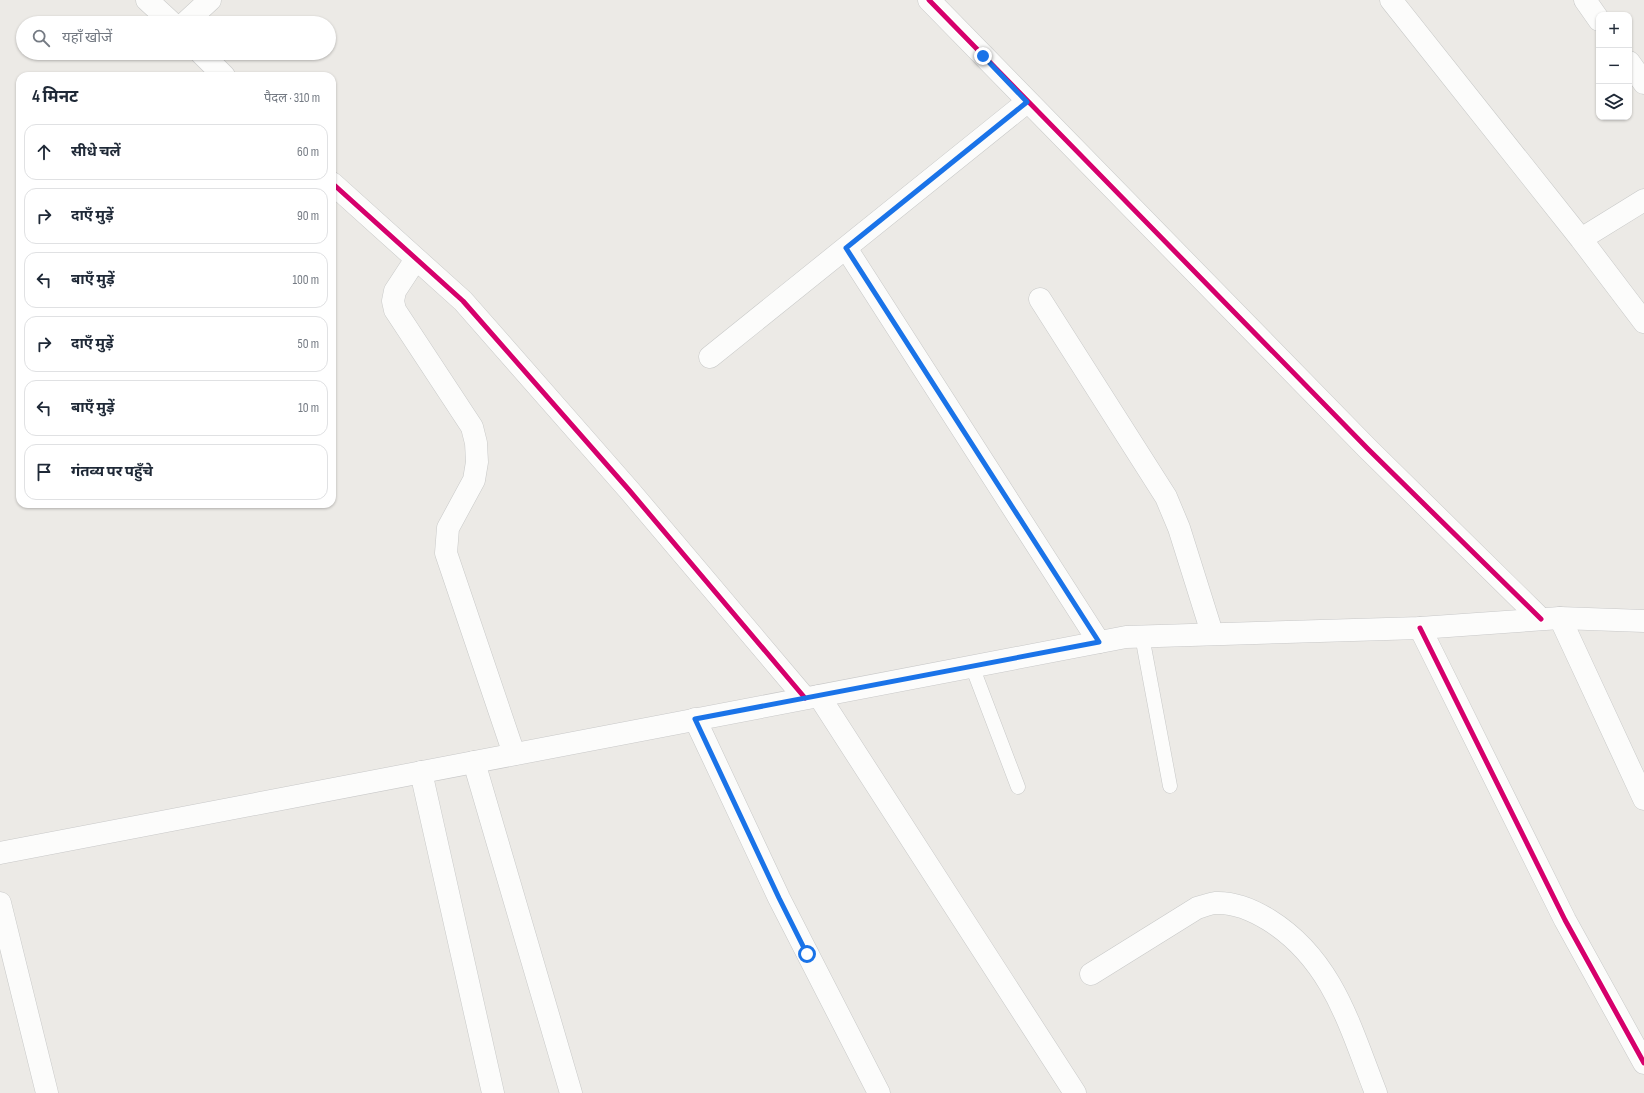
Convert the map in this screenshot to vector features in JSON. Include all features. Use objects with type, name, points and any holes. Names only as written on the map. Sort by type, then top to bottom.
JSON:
[{"type":"street","points":[[148,0],[165,16]]},
{"type":"street","points":[[193,16],[210,0]]},
{"type":"street","points":[[929,0],[1027,102],[1368,449],[1550,618],[1644,799]]},
{"type":"street","points":[[1391,0],[1581,238],[1644,322]]},
{"type":"street","points":[[1585,0],[1596,16]]},
{"type":"street","points":[[208,60],[220,72]]},
{"type":"street","points":[[1632,66],[1644,83]]},
{"type":"street","points":[[710,358],[1027,102]]},
{"type":"street","points":[[336,187],[463,301],[509,351],[629,490],[812,697],[1075,1093]]},
{"type":"street","points":[[1581,238],[1644,200]]},
{"type":"street","points":[[846,248],[1099,642]]},
{"type":"street","points":[[416,259],[395,291],[393,301],[395,310],[472,427],[476,443],[477,462],[474,480],[448,528],[446,553],[514,754]]},
{"type":"street","points":[[1040,299],[1166,497],[1179,528],[1212,633]]},
{"type":"street","points":[[0,853],[1126,637],[1212,633],[1420,628],[1550,618],[1644,621]]},
{"type":"street","points":[[1420,628],[1565,920],[1644,1063]]},
{"type":"street","points":[[695,719],[779,898],[879,1093]]},
{"type":"street","points":[[474,762],[571,1093]]},
{"type":"street","points":[[421,772],[493,1093]]},
{"type":"street","points":[[0,903],[47,1093]]},
{"type":"street","points":[[1091,974],[1197,908],[1214,903],[1234,905],[1257,912],[1283,929],[1306,950],[1324,972],[1337,994],[1376,1093]]},
{"type":"lane","points":[[1142,636],[1170,786]]},
{"type":"lane","points":[[972,666],[1018,787]]},
{"type":"cycle path","points":[[929,0],[1368,449],[1541,619]]},
{"type":"cycle path","points":[[336,187],[463,301],[629,490],[805,698]]},
{"type":"cycle path","points":[[1420,628],[1565,920],[1644,1063]]},
{"type":"route","points":[[807,954],[695,719],[1099,642],[846,248],[1027,102],[983,56]]}]
